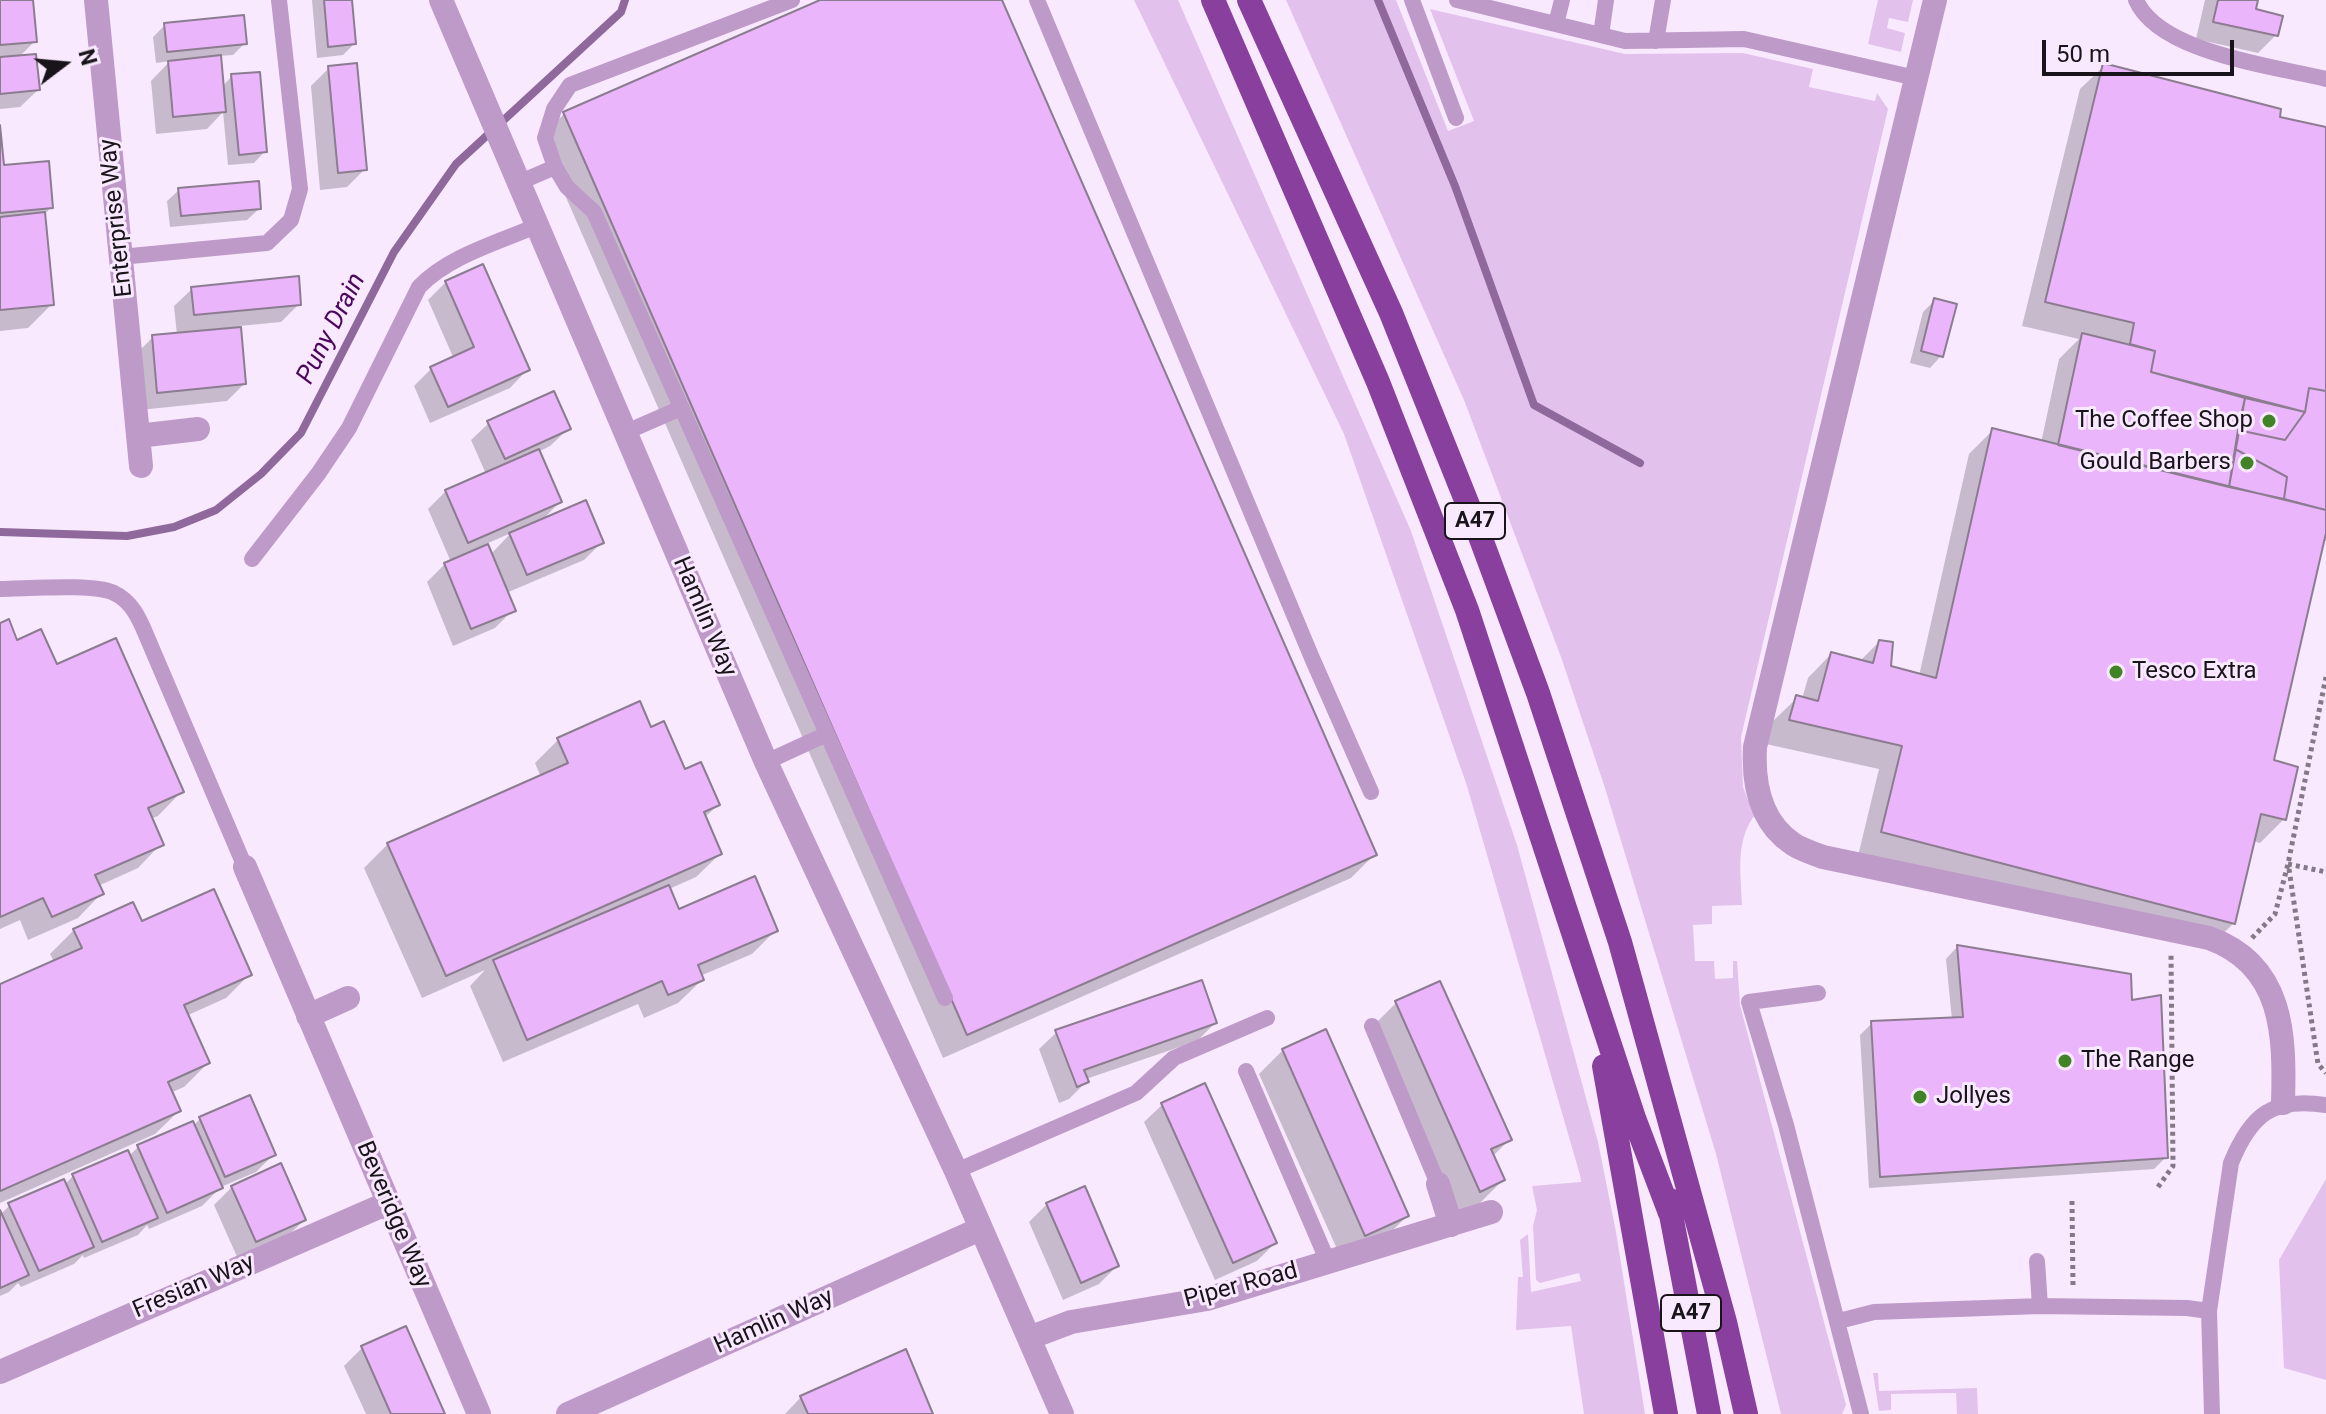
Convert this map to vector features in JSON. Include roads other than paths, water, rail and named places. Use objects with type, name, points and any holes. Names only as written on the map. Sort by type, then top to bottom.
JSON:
[{"type":"highway","name":"A47","points":[[1213,0],[1378,382],[1467,610],[1634,1118],[1670,1213]]},
{"type":"highway","name":"A47","points":[[1249,0],[1391,313],[1474,520],[1553,737],[1620,942],[1652,1061],[1670,1213],[1709,1414]]},
{"type":"highway","points":[[1588,976],[1666,1414]]},
{"type":"highway","points":[[1652,1061],[1725,1322],[1746,1414]]},
{"type":"street","name":"Enterprise Way","points":[[96,0],[141,466]]},
{"type":"street","name":"Hamlin Way","points":[[441,0],[766,762],[956,1171],[1062,1414]]},
{"type":"street","points":[[1935,0],[1755,747],[1753,776],[1761,802],[1773,826],[1793,844],[1823,857],[2209,938],[2239,952],[2255,969],[2276,1003],[2285,1055],[2283,1103]]},
{"type":"street","points":[[138,436],[198,429]]},
{"type":"street","name":"Beveridge Way","points":[[245,867],[479,1414]]},
{"type":"street","points":[[308,1016],[348,998]]},
{"type":"street","points":[[1438,1184],[1451,1225]]},
{"type":"street","name":"Fresian Way","points":[[0,1372],[388,1203]]},
{"type":"street","name":"Piper Road","points":[[1029,1338],[1071,1322],[1207,1299],[1491,1212]]},
{"type":"street","name":"Hamlin Way","points":[[568,1414],[980,1229]]},
{"type":"lane","points":[[120,257],[267,243],[291,220],[300,189],[279,0]]},
{"type":"lane","points":[[792,0],[570,85],[554,109],[545,138],[555,167],[567,187],[594,212],[945,998]]},
{"type":"lane","points":[[1037,0],[1371,792]]},
{"type":"lane","points":[[1412,0],[1456,118]]},
{"type":"lane","points":[[1457,0],[1625,41],[1744,39],[1916,78]]},
{"type":"lane","points":[[1556,24],[1562,0]]},
{"type":"lane","points":[[1601,35],[1606,0]]},
{"type":"lane","points":[[1656,41],[1663,0]]},
{"type":"lane","points":[[2136,0],[2157,27],[2177,40],[2198,48],[2326,79]]},
{"type":"lane","points":[[518,183],[555,167]]},
{"type":"lane","points":[[252,559],[318,474],[349,428],[419,287],[431,274],[449,264],[536,226]]},
{"type":"lane","points":[[624,433],[681,408]]},
{"type":"lane","points":[[0,589],[93,589],[112,592],[128,603],[147,637],[245,867]]},
{"type":"lane","points":[[766,762],[827,734]]},
{"type":"lane","points":[[1818,993],[1749,1002],[1786,1125],[1861,1414]]},
{"type":"lane","points":[[956,1171],[1136,1093],[1174,1058],[1267,1018]]},
{"type":"lane","points":[[1372,1026],[1438,1184]]},
{"type":"lane","points":[[1246,1071],[1328,1262]]},
{"type":"lane","points":[[2212,1414],[2209,1311],[2231,1163],[2239,1143],[2267,1111],[2283,1103],[2326,1105]]},
{"type":"lane","points":[[2037,1261],[2040,1306]]},
{"type":"lane","points":[[1839,1321],[1874,1312],[2040,1306],[2209,1311]]},
{"type":"waterway","name":"Puny Drain","points":[[0,532],[127,536],[174,527],[216,510],[261,474],[301,433],[394,252],[456,164],[621,12],[625,0]]},
{"type":"waterway","points":[[1378,0],[1455,186],[1534,405],[1640,463]]},
{"type":"place","name":"The Coffee Shop","points":[[2269,421]]},
{"type":"place","name":"Gould Barbers","points":[[2247,463]]},
{"type":"place","name":"Tesco Extra","points":[[2116,672]]},
{"type":"place","name":"The Range","points":[[2065,1061]]},
{"type":"place","name":"Jollyes","points":[[1920,1097]]}]
